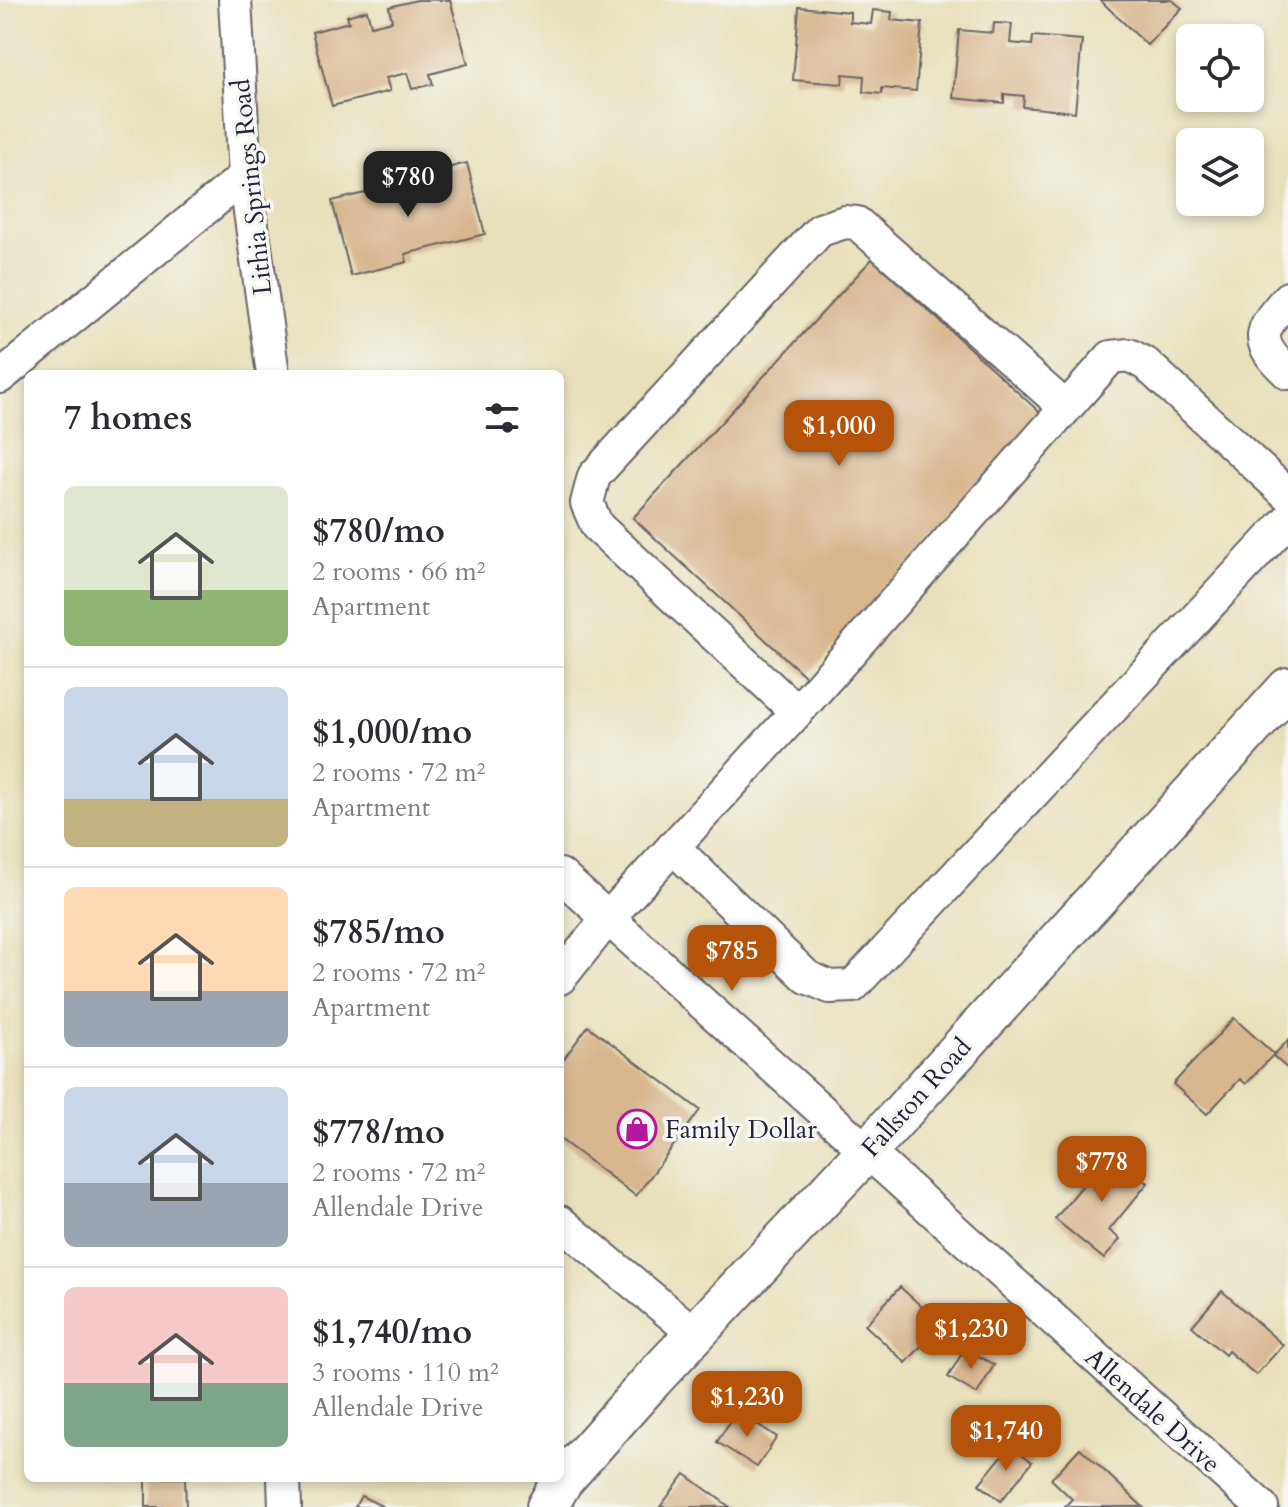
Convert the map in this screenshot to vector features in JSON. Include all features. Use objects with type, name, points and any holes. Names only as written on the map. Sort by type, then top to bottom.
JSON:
[{"type":"main road","name":"Fallston Road","points":[[564,1479],[1288,688]]},
{"type":"main road","name":"Fallston Road","points":[[547,1507],[561,1482]]},
{"type":"street","name":"Lithia Springs Road","points":[[235,0],[245,176],[272,370]]},
{"type":"street","points":[[0,377],[245,176]]},
{"type":"street","points":[[797,712],[597,526],[587,503],[594,476],[820,230],[845,222],[857,223],[1064,406]]},
{"type":"street","points":[[1288,298],[1267,322],[1263,337],[1265,352],[1288,373]]},
{"type":"street","points":[[564,973],[608,918],[797,712],[1064,406],[1111,357],[1129,355],[1146,364],[1288,495]]},
{"type":"street","points":[[673,847],[807,977],[830,987],[853,986],[1288,520]]},
{"type":"street","points":[[564,879],[866,1152]]},
{"type":"street","name":"Allendale Drive","points":[[866,1152],[1262,1507]]},
{"type":"street","points":[[564,1225],[695,1334]]},
{"type":"street","points":[[284,1482],[285,1507]]},
{"type":"building","points":[[417,0],[450,0],[468,64],[430,74],[433,84],[412,89],[407,73],[386,78],[390,91],[332,106],[312,32],[349,22],[347,16],[367,10],[371,26],[392,21],[389,7]]},
{"type":"building","points":[[1100,0],[1172,0],[1182,8],[1147,45]]},
{"type":"building","points":[[799,7],[850,12],[850,22],[871,24],[873,10],[892,12],[891,20],[922,23],[916,91],[882,88],[882,94],[863,92],[864,76],[843,74],[842,84],[793,80]]},
{"type":"building","points":[[994,23],[1012,24],[1010,43],[1032,45],[1033,36],[1082,40],[1075,112],[1023,107],[1024,96],[1004,94],[1004,103],[953,98],[959,30],[993,33]]},
{"type":"building","points":[[467,163],[485,234],[405,254],[407,262],[351,276],[332,201],[390,187],[392,195],[411,190],[408,178]]},
{"type":"building","points":[[872,259],[1046,418],[806,677],[633,518]]},
{"type":"building","points":[[1234,1018],[1274,1054],[1246,1084],[1240,1079],[1207,1114],[1173,1084]]},
{"type":"building","points":[[588,1026],[700,1110],[636,1196],[564,1142],[564,1059]]},
{"type":"building","points":[[1288,1040],[1288,1069],[1273,1056]]},
{"type":"building","points":[[1110,1152],[1148,1183],[1109,1230],[1120,1239],[1104,1259],[1055,1219]]},
{"type":"building","points":[[900,1287],[941,1324],[906,1363],[865,1325]]},
{"type":"building","points":[[1222,1291],[1283,1345],[1256,1375],[1228,1351],[1225,1355],[1192,1326]]},
{"type":"building","points":[[965,1348],[994,1365],[977,1394],[948,1377]]},
{"type":"building","points":[[737,1411],[777,1437],[757,1467],[717,1442]]},
{"type":"building","points":[[1011,1445],[1032,1462],[1001,1501],[979,1484]]},
{"type":"building","points":[[1080,1448],[1143,1507],[1064,1507],[1072,1499],[1051,1479]]},
{"type":"building","points":[[685,1474],[730,1507],[660,1507]]},
{"type":"building","points":[[146,1482],[185,1482],[186,1507],[146,1507]]},
{"type":"building","points":[[361,1496],[384,1507],[355,1507]]},
{"type":"place","name":"Family Dollar","points":[[637,1129]]}]
